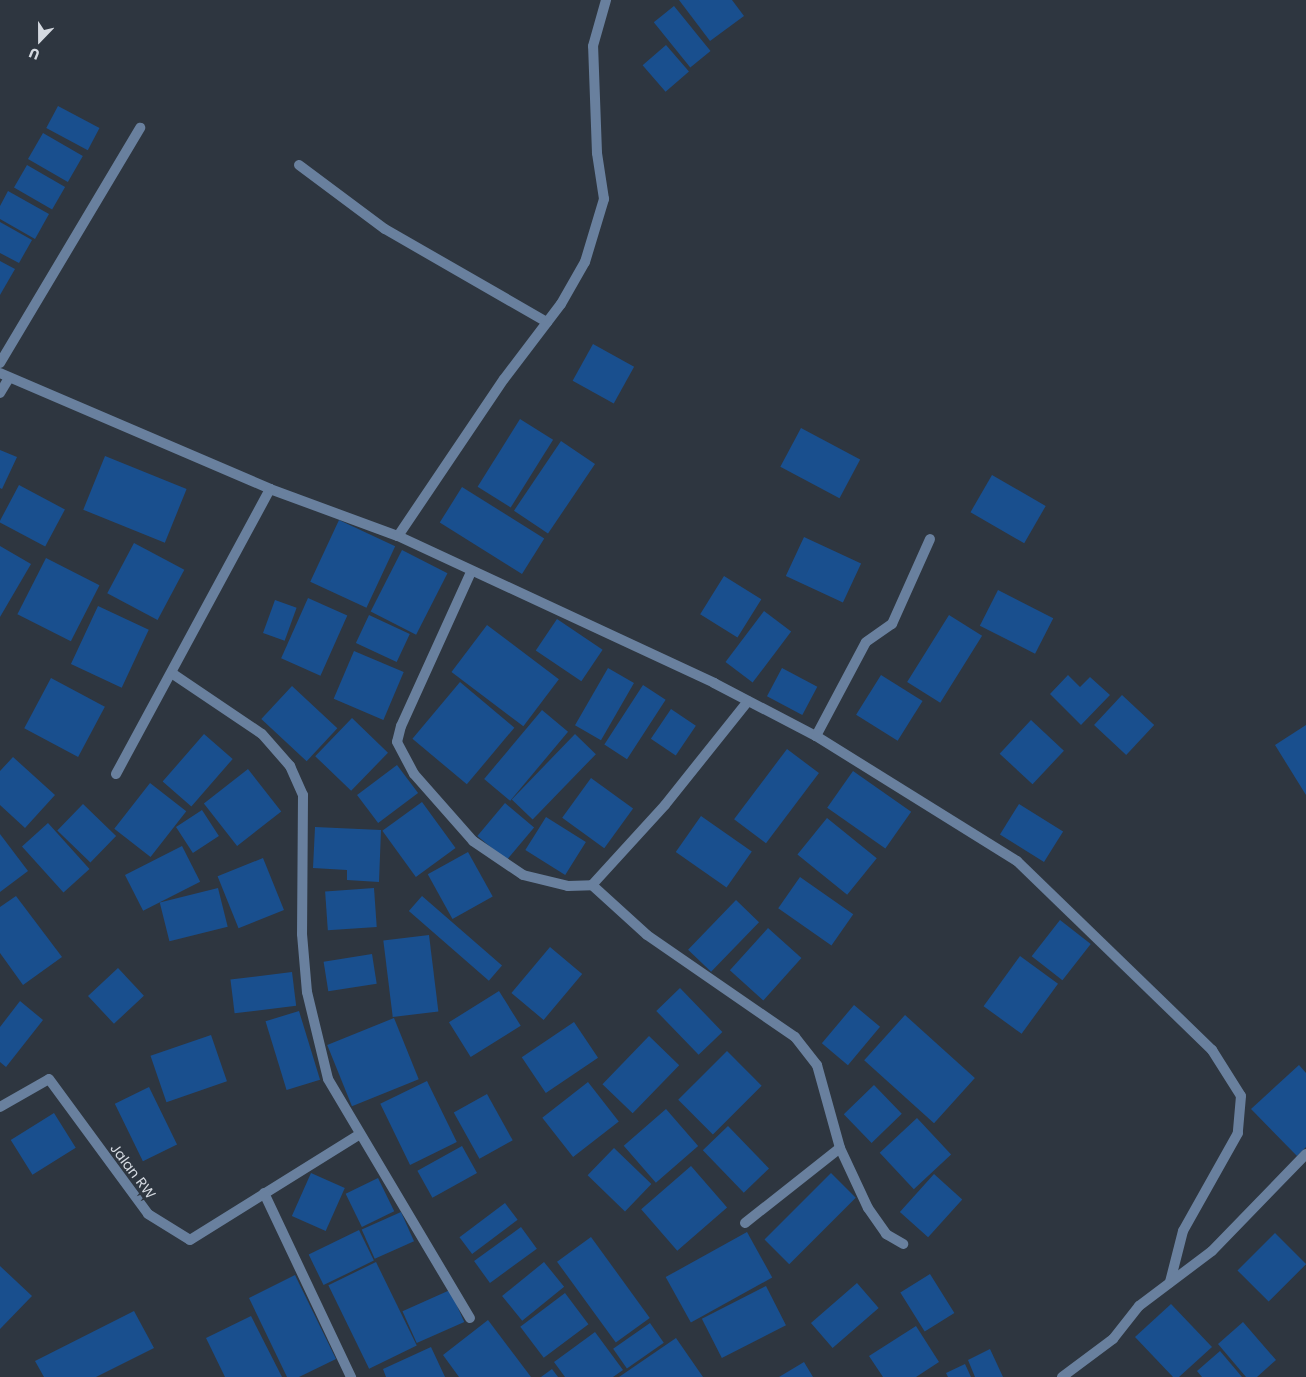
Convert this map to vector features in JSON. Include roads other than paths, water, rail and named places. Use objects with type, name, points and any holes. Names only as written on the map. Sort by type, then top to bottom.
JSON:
[{"type":"street","points":[[398,536],[547,322],[585,262],[604,199],[597,153],[593,46],[606,0]]},
{"type":"street","points":[[0,363],[140,128]]},
{"type":"street","points":[[299,165],[385,229],[547,322]]},
{"type":"street","points":[[0,393],[4,376],[270,489],[398,536],[748,701],[816,736],[1017,861],[1212,1050],[1233,1079],[1243,1114],[1238,1133],[1183,1231],[1170,1282]]},
{"type":"street","points":[[116,774],[173,674],[270,489]]},
{"type":"street","points":[[816,736],[866,642],[892,624],[930,539]]},
{"type":"street","points":[[471,572],[401,726],[398,742],[402,755],[435,800],[473,841],[516,870],[546,883],[592,885],[647,935],[795,1037],[817,1065],[840,1148],[868,1208],[886,1234],[903,1244]]},
{"type":"street","points":[[173,674],[262,734],[290,766],[303,795],[302,934],[307,992],[328,1079],[470,1318]]},
{"type":"street","points":[[592,885],[665,806],[748,701]]},
{"type":"street","name":"Jalan RW","points":[[0,1106],[49,1079],[148,1214],[190,1240],[359,1134]]},
{"type":"street","points":[[745,1223],[840,1148]]},
{"type":"street","points":[[1067,1375],[1112,1339],[1139,1306],[1212,1251],[1306,1154]]},
{"type":"street","points":[[264,1193],[351,1377]]}]
